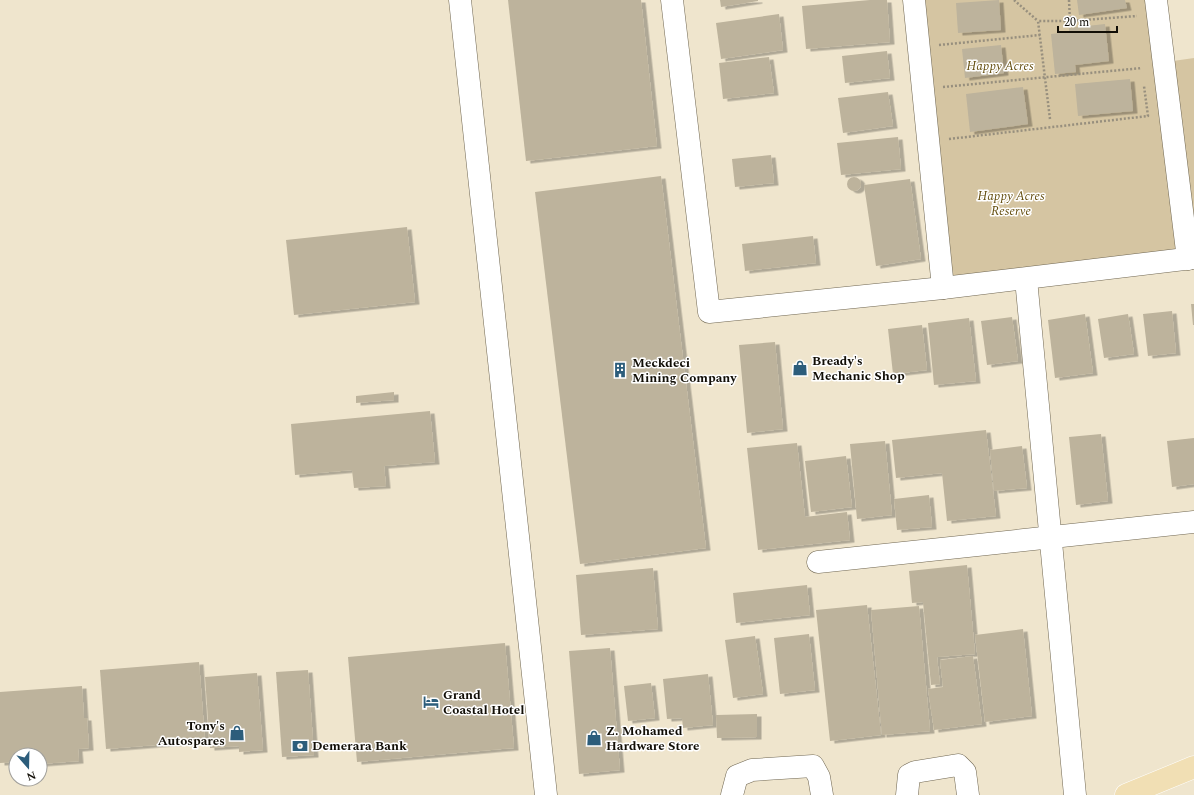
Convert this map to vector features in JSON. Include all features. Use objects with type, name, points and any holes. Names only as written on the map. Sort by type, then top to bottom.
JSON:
[{"type":"main road","points":[[1126,795],[1194,767]]},
{"type":"street","points":[[460,0],[546,795]]},
{"type":"street","points":[[672,0],[709,312],[1026,279],[1191,259],[1156,0]]},
{"type":"street","points":[[914,0],[943,288]]},
{"type":"street","points":[[1026,279],[1075,795]]},
{"type":"street","points":[[818,562],[1194,522]]},
{"type":"street","points":[[907,795],[909,775],[915,772],[958,765],[966,772],[968,795]]},
{"type":"street","points":[[732,795],[737,776],[752,770],[813,766],[819,777],[822,795]]},
{"type":"path","points":[[1014,0],[1038,21],[1050,119]]},
{"type":"path","points":[[1069,0],[1070,21]]},
{"type":"path","points":[[1038,21],[1070,21],[1137,16]]},
{"type":"path","points":[[939,45],[1040,35]]},
{"type":"path","points":[[938,38],[940,52]]},
{"type":"path","points":[[943,88],[1142,68]]},
{"type":"path","points":[[942,80],[944,95]]},
{"type":"path","points":[[946,132],[947,140],[1148,116],[1146,104]]},
{"type":"green space","points":[[921,0],[1149,0],[1177,254],[946,282]]},
{"type":"green space","points":[[1194,58],[1194,249],[1173,61]]},
{"type":"building","points":[[508,0],[641,0],[657,146],[526,161]]},
{"type":"building","points":[[720,0],[758,0],[758,1],[721,7]]},
{"type":"building","points":[[887,0],[890,42],[806,49],[802,6]]},
{"type":"building","points":[[999,0],[1001,30],[958,33],[956,3]]},
{"type":"building","points":[[1077,0],[1125,0],[1127,8],[1079,15]]},
{"type":"building","points":[[779,14],[783,50],[721,59],[716,23]]},
{"type":"building","points":[[1105,24],[1109,61],[1075,65],[1076,72],[1055,74],[1051,34],[1069,32],[1069,28]]},
{"type":"building","points":[[1001,45],[1004,73],[965,78],[962,49]]},
{"type":"building","points":[[887,51],[890,78],[845,83],[842,56]]},
{"type":"building","points":[[769,57],[774,93],[723,99],[719,63]]},
{"type":"building","points":[[1130,79],[1133,111],[1078,116],[1075,84]]},
{"type":"building","points":[[1023,87],[1028,124],[970,132],[966,94]]},
{"type":"building","points":[[888,92],[893,126],[843,133],[838,98]]},
{"type":"building","points":[[898,137],[901,169],[841,175],[837,143]]},
{"type":"building","points":[[771,155],[774,183],[735,187],[732,159]]},
{"type":"building","name":"Meckdeci Mining Company","points":[[661,176],[706,548],[580,564],[535,192]]},
{"type":"building","points":[[851,177],[857,177],[861,181],[861,187],[857,191],[851,191],[847,187],[847,181]]},
{"type":"building","points":[[910,179],[921,259],[876,266],[864,185]]},
{"type":"building","points":[[407,227],[415,302],[294,315],[286,240]]},
{"type":"building","points":[[813,236],[816,263],[745,271],[742,244]]},
{"type":"building","points":[[1191,304],[1194,304],[1194,325],[1193,325]]},
{"type":"building","points":[[1172,311],[1176,353],[1148,356],[1143,314]]},
{"type":"building","points":[[1085,314],[1093,373],[1055,378],[1048,320]]},
{"type":"building","points":[[1128,314],[1134,354],[1104,358],[1098,319]]},
{"type":"building","points":[[1012,317],[1018,361],[987,365],[981,321]]},
{"type":"building","points":[[969,318],[976,381],[934,385],[928,323]]},
{"type":"building","points":[[922,325],[927,370],[893,374],[888,329]]},
{"type":"building","points":[[775,342],[783,429],[747,433],[739,345]]},
{"type":"building","points":[[394,392],[394,400],[356,403],[356,396]]},
{"type":"building","points":[[430,411],[435,462],[384,466],[386,486],[354,488],[352,470],[295,475],[291,424]]},
{"type":"building","points":[[986,430],[996,516],[947,521],[942,473],[896,478],[892,440]]},
{"type":"building","points":[[1101,434],[1108,501],[1076,505],[1069,437]]},
{"type":"building","points":[[1194,438],[1194,484],[1172,487],[1167,441]]},
{"type":"building","points":[[885,441],[892,515],[857,519],[850,444]]},
{"type":"building","points":[[797,443],[805,517],[847,512],[850,540],[758,550],[747,448]]},
{"type":"building","points":[[1022,446],[1027,488],[994,491],[990,450]]},
{"type":"building","points":[[846,456],[852,507],[811,512],[805,461]]},
{"type":"building","points":[[929,495],[932,527],[897,530],[894,499]]},
{"type":"building","points":[[967,565],[975,654],[937,657],[940,684],[931,685],[923,602],[912,603],[909,571]]},
{"type":"building","points":[[653,568],[658,629],[581,635],[576,575]]},
{"type":"building","points":[[807,585],[810,615],[736,623],[733,593]]},
{"type":"building","points":[[867,605],[881,735],[830,741],[816,610]]},
{"type":"building","points":[[919,606],[930,731],[882,735],[871,610]]},
{"type":"building","points":[[1023,629],[1032,716],[985,722],[975,635]]},
{"type":"building","points":[[809,634],[815,690],[780,694],[774,638]]},
{"type":"building","points":[[755,636],[763,694],[733,698],[725,640]]},
{"type":"building","name":"Grand Coastal Hotel","points":[[505,643],[514,748],[357,762],[348,657]]},
{"type":"building","points":[[610,648],[620,770],[579,774],[569,651]]},
{"type":"building","points":[[973,656],[982,724],[934,730],[928,689],[943,687],[940,660]]},
{"type":"building","points":[[199,662],[205,741],[106,749],[100,670]]},
{"type":"building","points":[[308,670],[314,755],[282,757],[276,672]]},
{"type":"building","points":[[257,673],[263,750],[239,752],[239,746],[210,748],[205,677]]},
{"type":"building","points":[[708,674],[713,725],[683,728],[682,718],[667,719],[663,679]]},
{"type":"building","points":[[651,683],[655,718],[628,721],[624,686]]},
{"type":"building","points":[[82,686],[84,718],[87,718],[89,748],[78,749],[79,761],[48,763],[48,747],[8,747],[8,762],[0,763],[0,692]]},
{"type":"building","points":[[757,714],[757,737],[717,738],[716,715]]},
{"type":"place","name":"Bready's Mechanic Shop","points":[[800,368]]},
{"type":"place","name":"Meckdeci Mining Company","points":[[620,370]]},
{"type":"place","name":"Grand Coastal Hotel","points":[[431,702]]},
{"type":"place","name":"Tony's Autospares","points":[[237,733]]},
{"type":"place","name":"Z. Mohamed Hardware Store","points":[[594,738]]},
{"type":"place","name":"Demerara Bank","points":[[300,746]]},
{"type":"park label","name":"Happy Acres","points":[[1000,66]]},
{"type":"park label","name":"Happy Acres Reserve","points":[[1011,204]]}]
